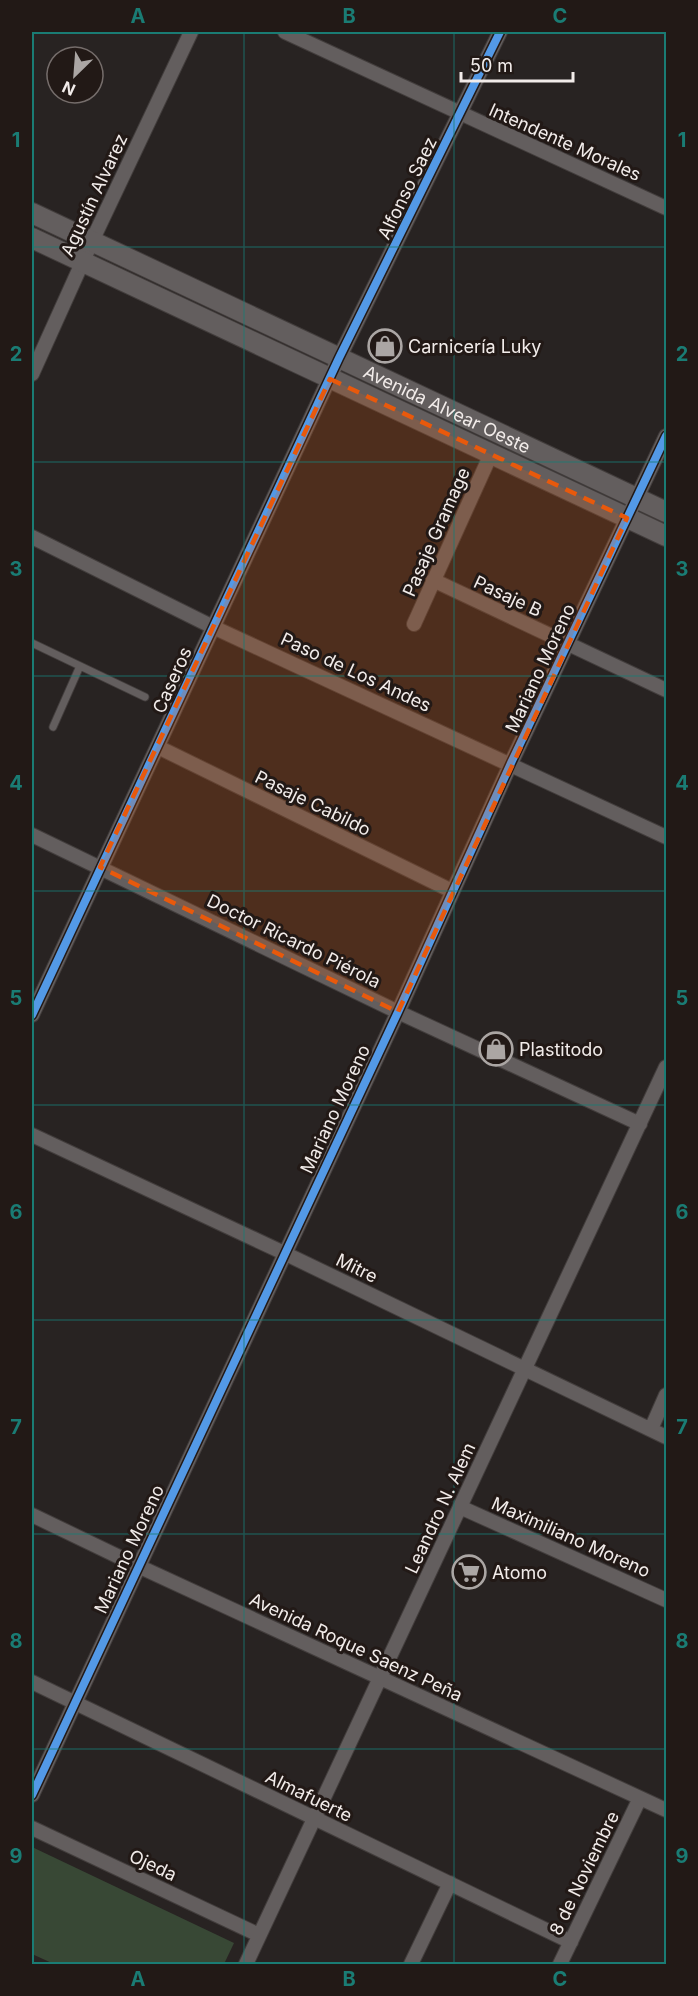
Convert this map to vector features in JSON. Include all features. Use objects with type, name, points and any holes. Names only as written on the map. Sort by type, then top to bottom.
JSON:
[{"type":"main road","name":"Avenida Alvear Oeste","points":[[32,213],[666,512]]},
{"type":"main road","name":"Avenida Alvear Oeste","points":[[32,238],[666,536]]},
{"type":"street","name":"Agustín Alvarez","points":[[32,374],[191,32]]},
{"type":"street","name":"Intendente Morales","points":[[285,32],[666,208]]},
{"type":"street","name":"Alfonso Saez","points":[[339,358],[500,32]]},
{"type":"street","name":"Caseros","points":[[32,1015],[339,358]]},
{"type":"street","name":"Mariano Moreno","points":[[32,1795],[398,1012],[511,763],[666,436]]},
{"type":"street","name":"Pasaje Gramage","points":[[414,624],[491,454]]},
{"type":"street","name":"Paso de Los Andes","points":[[32,537],[213,627],[511,763],[666,837]]},
{"type":"street","name":"Pasaje B","points":[[434,580],[666,690]]},
{"type":"street","name":"Pasaje Cabildo","points":[[158,747],[452,891]]},
{"type":"street","name":"Doctor Ricardo Piérola","points":[[32,835],[398,1012],[640,1124]]},
{"type":"street","name":"Leandro N. Alem","points":[[246,1965],[666,1067]]},
{"type":"street","name":"Mitre","points":[[32,1135],[284,1253],[666,1437]]},
{"type":"street","points":[[651,1429],[666,1395]]},
{"type":"street","name":"Maximiliano Moreno","points":[[460,1507],[666,1600]]},
{"type":"street","name":"Avenida Roque Saenz Peña","points":[[32,1515],[666,1810]]},
{"type":"street","name":"Almafuerte","points":[[32,1682],[571,1942]]},
{"type":"street","name":"8 de Noviembre","points":[[560,1965],[640,1798]]},
{"type":"street","name":"Ojeda","points":[[32,1828],[260,1935]]},
{"type":"street","points":[[411,1965],[450,1883]]},
{"type":"lane","points":[[32,643],[145,697]]},
{"type":"lane","points":[[53,727],[80,666]]},
{"type":"highlighted area","points":[[330,379],[627,518],[398,1012],[100,867]]},
{"type":"green space","points":[[32,1847],[234,1943],[224,1964],[54,1964],[32,1954]]},
{"type":"cycle path","points":[[32,1015],[339,358],[500,32]]},
{"type":"cycle path","points":[[32,1795],[398,1012],[511,763],[666,436]]},
{"type":"place","name":"Carnicería Luky","points":[[385,346]]},
{"type":"place","name":"Plastitodo","points":[[496,1049]]},
{"type":"place","name":"Atomo","points":[[469,1572]]}]
